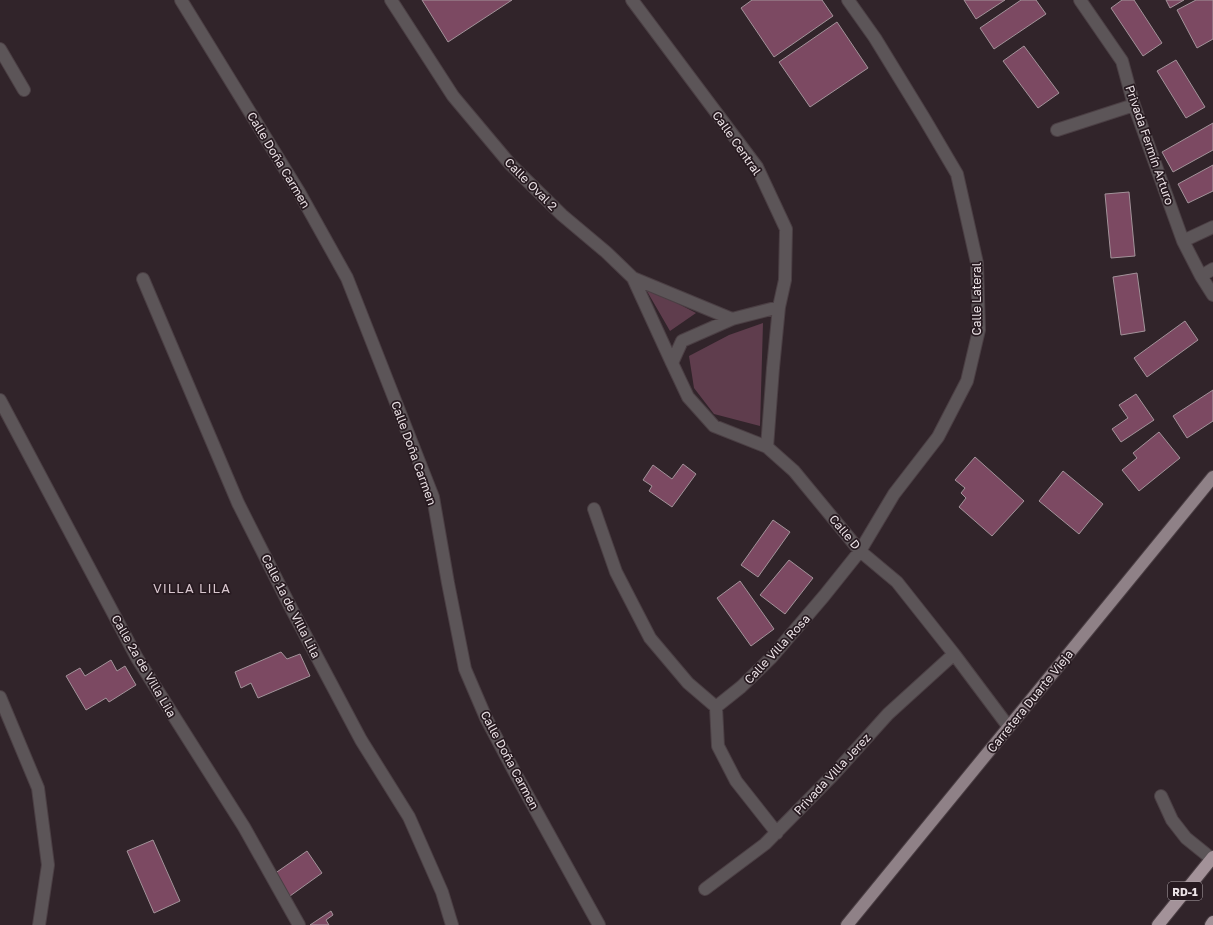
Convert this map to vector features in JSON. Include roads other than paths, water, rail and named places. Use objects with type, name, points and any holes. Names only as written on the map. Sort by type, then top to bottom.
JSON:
[{"type":"highway","name":"RD-1","points":[[1158,925],[1212,858]]},
{"type":"main road","name":"Carretera Duarte Vieja","points":[[847,925],[1008,726],[1213,477]]},
{"type":"street","name":"Calle Doña Carmen","points":[[181,0],[299,192],[347,278],[433,497],[448,584],[466,669],[486,718],[599,925]]},
{"type":"street","name":"Calle Oval 2","points":[[391,0],[453,96],[510,164],[562,215],[606,252],[633,278],[688,397],[714,426],[768,447]]},
{"type":"street","name":"Calle Central","points":[[632,0],[760,174],[786,229],[785,280],[778,307]]},
{"type":"street","name":"Calle Lateral","points":[[848,0],[875,38],[957,174],[978,263],[979,330],[967,381],[938,437],[894,494],[860,551]]},
{"type":"street","name":"Privada Fermín Arturo","points":[[1080,0],[1122,61],[1134,104],[1183,241],[1201,276],[1213,295]]},
{"type":"street","points":[[0,49],[24,90]]},
{"type":"street","points":[[1057,130],[1134,104]]},
{"type":"street","points":[[1183,241],[1213,227]]},
{"type":"street","points":[[1201,276],[1213,269]]},
{"type":"street","points":[[633,278],[732,320]]},
{"type":"street","name":"Calle 1a de Villa Lila","points":[[143,279],[238,503],[291,608],[361,740],[409,817],[442,892],[452,925]]},
{"type":"street","points":[[672,363],[682,341],[732,320],[778,307],[768,447]]},
{"type":"street","name":"Calle 2a de Villa Lila","points":[[0,400],[137,658],[244,827],[299,925]]},
{"type":"street","name":"Calle D","points":[[768,447],[794,471],[860,551],[897,582],[1008,726]]},
{"type":"street","points":[[594,509],[616,572],[650,638],[688,683],[716,707],[718,746],[736,781],[777,833]]},
{"type":"street","name":"Calle Villa Rosa","points":[[716,707],[741,687],[771,658],[860,551]]},
{"type":"street","name":"Privada Villa Jerez","points":[[705,888],[765,844],[777,833],[834,774],[888,714],[954,654]]},
{"type":"street","points":[[0,697],[38,788],[48,865],[39,925]]},
{"type":"street","points":[[1161,796],[1172,820],[1181,832],[1186,838],[1212,858]]},
{"type":"district","name":"VILLA LILA","points":[[192,588]]}]
